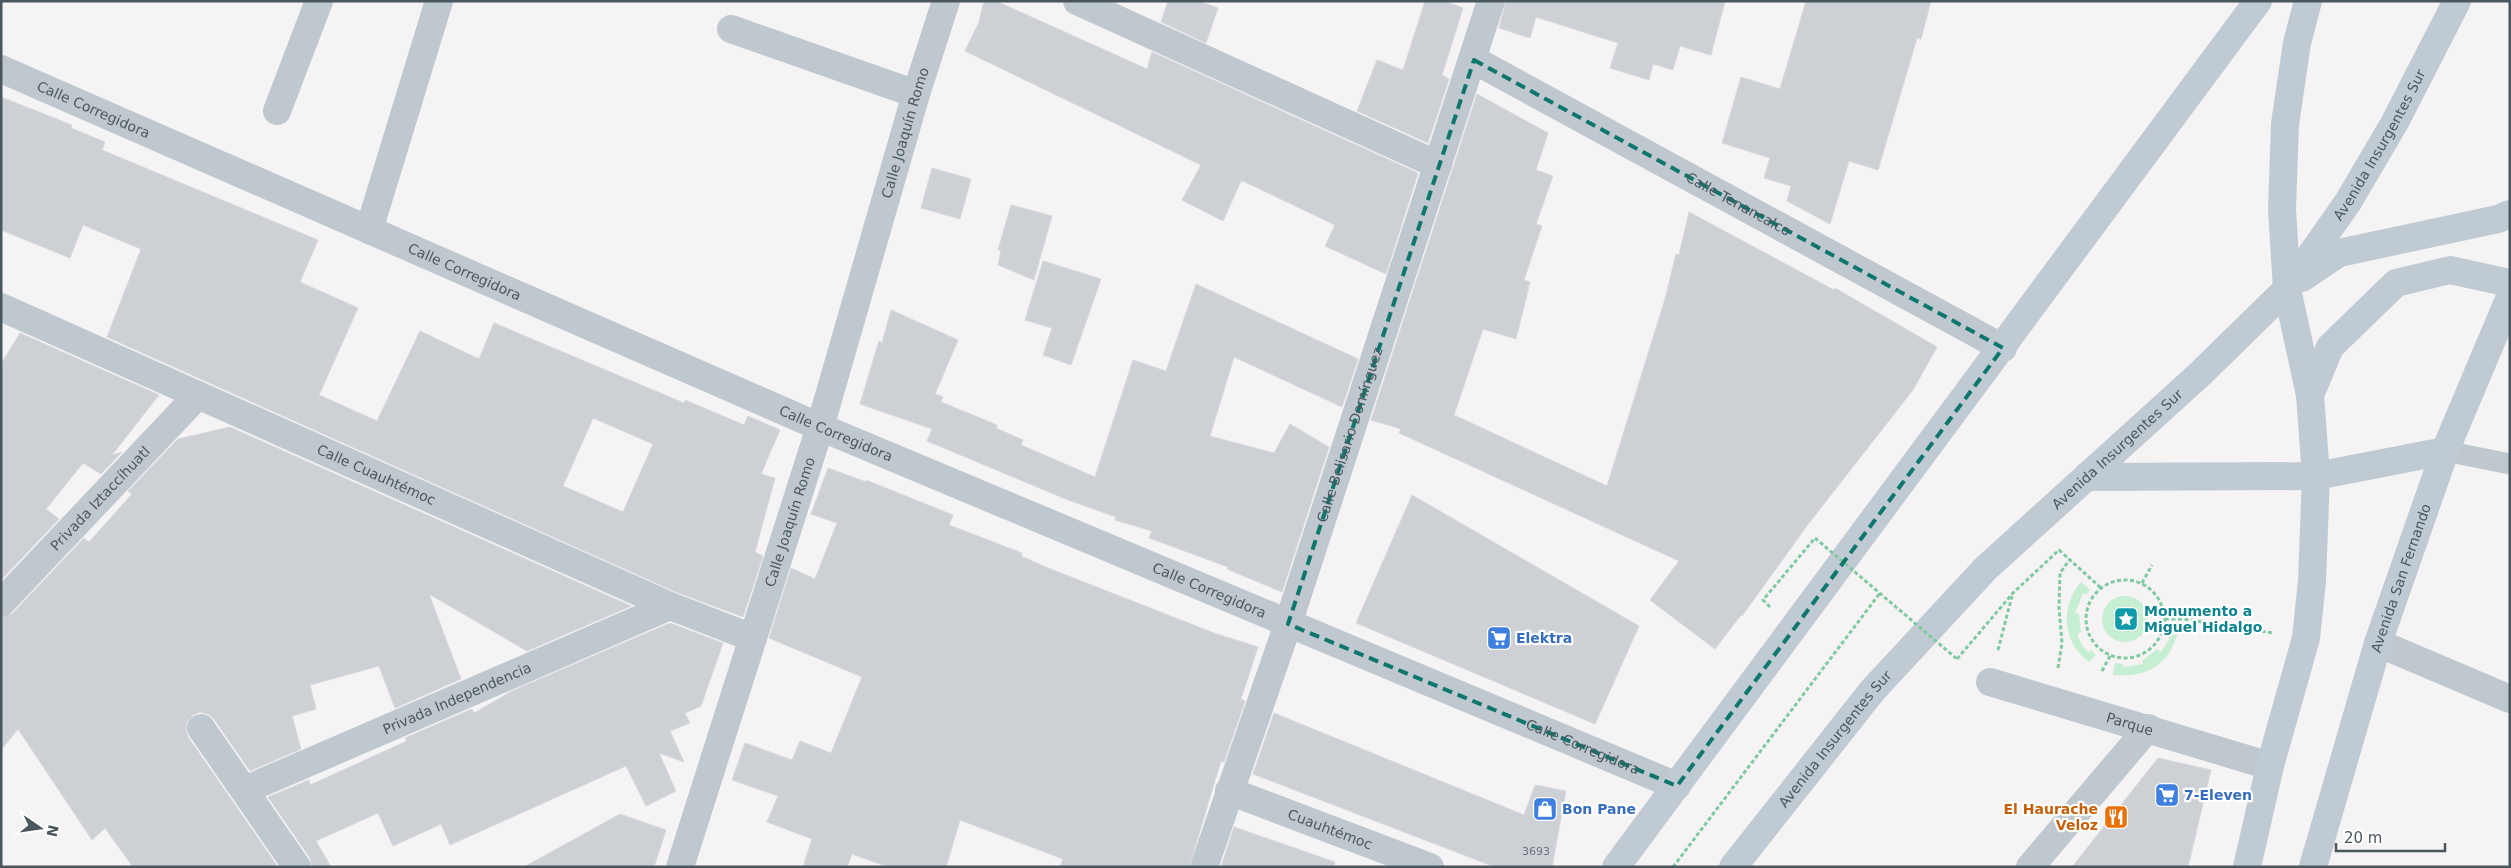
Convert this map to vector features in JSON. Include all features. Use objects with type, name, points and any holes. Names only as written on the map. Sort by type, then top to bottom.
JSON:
[{"type":"main road","points":[[1616,867],[2003,348],[2258,1]]},
{"type":"main road","points":[[2247,867],[2270,766],[2306,638],[2312,581],[2316,476],[2310,395],[2287,289],[2282,209],[2285,124],[2297,43],[2308,1]]},
{"type":"main road","name":"Avenida Insurgentes Sur","points":[[1733,867],[1872,691],[1985,569],[2200,374],[2287,289],[2348,202],[2396,122],[2457,1]]},
{"type":"main road","points":[[2287,289],[2339,253],[2498,219],[2510,214]]},
{"type":"main road","points":[[2310,395],[2330,347],[2396,283],[2450,270],[2510,283]]},
{"type":"main road","name":"Avenida San Fernando","points":[[2313,867],[2378,643],[2445,451],[2510,297]]},
{"type":"main road","points":[[2086,477],[2316,476],[2445,451]]},
{"type":"street","points":[[277,111],[320,1]]},
{"type":"street","points":[[369,230],[440,1]]},
{"type":"street","name":"Calle Joaquín Romo","points":[[680,867],[820,427],[916,94],[946,1]]},
{"type":"street","points":[[1077,1],[1438,165]]},
{"type":"street","name":"Calle Belisario Domínguez","points":[[1204,867],[1288,624],[1474,60],[1491,1]]},
{"type":"street","points":[[731,30],[916,94]]},
{"type":"street","name":"Calle Tenancalco","points":[[1474,60],[2003,348]]},
{"type":"street","name":"Calle Corregidora","points":[[1,69],[820,427],[1677,786]]},
{"type":"street","name":"Calle Cuauhtémoc","points":[[1,307],[670,606],[753,638]]},
{"type":"street","name":"Privada Iztaccíhuatl","points":[[1,603],[198,395]]},
{"type":"street","name":"Privada Independencia","points":[[245,790],[670,606]]},
{"type":"street","points":[[2378,643],[2510,699]]},
{"type":"street","name":"Parque","points":[[1990,682],[2270,766]]},
{"type":"street","points":[[201,728],[297,867]]},
{"type":"street","points":[[2030,867],[2148,728]]},
{"type":"street","name":"Cuauhtémoc","points":[[1229,791],[1430,867]]},
{"type":"lane","points":[[2445,451],[2510,464]]},
{"type":"path","points":[[1763,600],[1815,538],[1957,659],[2013,593],[2060,550],[2101,588]]},
{"type":"path","points":[[2048,698],[2058,669],[2062,643],[2059,608],[2060,573],[2070,559]]},
{"type":"path","points":[[2142,583],[2152,565]]},
{"type":"path","points":[[2128,580],[2142,583],[2162,604],[2165,619],[2162,634],[2154,647],[2140,656],[2125,659],[2110,656],[2096,646],[2088,632],[2085,616],[2090,601],[2101,588],[2113,581],[2128,580]]},
{"type":"path","points":[[1673,867],[1880,593]]},
{"type":"path","points":[[1990,682],[2013,593]]},
{"type":"path","points":[[2165,619],[2184,619],[2306,638]]},
{"type":"path","points":[[2102,671],[2110,656]]},
{"type":"highlighted area","points":[[1474,60],[2003,348],[1677,786],[1288,624]]},
{"type":"green space","points":[[2081,582],[2090,590],[2086,595],[2083,593],[2075,613],[2079,614],[2081,632],[2077,634],[2083,647],[2088,652],[2091,650],[2096,655],[2089,662],[2073,644],[2067,624],[2070,602]]},
{"type":"green space","points":[[2125,596],[2138,600],[2144,606],[2148,619],[2144,632],[2138,638],[2125,642],[2112,638],[2106,632],[2102,619],[2106,606],[2112,600]]},
{"type":"green space","points":[[2169,625],[2179,628],[2171,651],[2157,666],[2138,674],[2113,675],[2115,663],[2123,664],[2123,667],[2143,664],[2142,661],[2157,649],[2161,652],[2169,640]]},
{"type":"building","points":[[984,1],[996,1],[1147,69],[1152,52],[1418,173],[1386,274],[1325,246],[1335,225],[1243,181],[1241,181],[1223,221],[1182,200],[1201,165],[965,51],[979,22]]},
{"type":"building","points":[[1168,1],[1198,1],[1218,8],[1206,43],[1161,22]]},
{"type":"building","points":[[1425,1],[1445,1],[1463,8],[1442,75],[1449,79],[1428,143],[1357,111],[1377,60],[1403,70]]},
{"type":"building","points":[[1506,1],[1725,1],[1711,55],[1680,46],[1673,70],[1653,64],[1649,80],[1610,68],[1618,43],[1536,17],[1530,38],[1499,28]]},
{"type":"building","points":[[1806,1],[1931,1],[1921,39],[1917,38],[1878,170],[1849,161],[1830,224],[1787,201],[1791,186],[1764,178],[1770,158],[1722,143],[1741,77],[1780,89]]},
{"type":"building","points":[[1477,94],[1548,133],[1536,170],[1553,176],[1536,224],[1542,226],[1524,280],[1530,282],[1516,339],[1483,329],[1454,415],[1607,486],[1665,299],[1676,254],[1679,255],[1689,212],[1834,290],[1835,288],[1937,347],[1913,390],[1809,523],[1742,616],[1715,649],[1650,600],[1679,561],[1399,433],[1401,429],[1371,420]]},
{"type":"building","points":[[1,97],[72,125],[71,128],[105,142],[102,150],[318,240],[300,282],[358,308],[319,395],[377,421],[420,331],[479,359],[494,323],[684,403],[685,400],[744,425],[748,416],[780,430],[761,474],[775,478],[755,552],[763,556],[743,617],[676,592],[107,337],[141,249],[83,225],[70,258],[1,230]],"holes":[[[593,418],[653,444],[623,512],[563,486]]]},
{"type":"building","points":[[932,168],[971,179],[960,219],[921,208]]},
{"type":"building","points":[[1011,205],[1052,216],[1034,280],[998,265],[1001,250],[998,250]]},
{"type":"building","points":[[1043,261],[1101,279],[1071,365],[1043,355],[1052,328],[1025,320]]},
{"type":"building","points":[[1196,284],[1358,359],[1342,407],[1234,357],[1210,436],[1274,453],[1290,424],[1329,447],[1282,592],[1227,569],[1228,567],[1149,538],[1152,531],[1115,520],[1116,517],[1068,500],[927,441],[932,429],[860,404],[879,341],[882,343],[891,310],[958,340],[935,394],[943,397],[941,402],[997,425],[996,428],[1023,440],[1021,445],[1095,477],[1133,360],[1166,371]]},
{"type":"building","points":[[20,333],[159,395],[112,455],[122,452],[101,474],[83,463],[46,509],[59,519],[1,580],[1,364]]},
{"type":"building","points":[[230,427],[631,606],[527,651],[429,594],[461,679],[395,708],[379,666],[310,685],[316,709],[292,716],[301,749],[250,771],[214,719],[208,714],[200,712],[193,715],[187,722],[186,730],[188,737],[278,867],[133,867],[105,828],[92,840],[18,729],[1,750],[1,618],[12,614],[84,538],[89,542],[132,494],[128,491],[178,439]]},
{"type":"building","points":[[828,468],[866,482],[866,480],[953,515],[949,525],[1022,553],[1021,556],[1048,568],[1214,633],[1258,647],[1241,699],[1245,701],[1224,762],[1221,761],[1189,867],[1060,867],[1063,859],[960,820],[946,867],[888,867],[852,854],[847,867],[803,867],[812,839],[767,822],[778,796],[732,780],[745,743],[792,760],[800,741],[831,753],[862,677],[769,638],[791,568],[815,579],[837,523],[811,514]]},
{"type":"building","points":[[1412,495],[1639,626],[1595,724],[1356,623]]},
{"type":"building","points":[[670,623],[723,643],[701,706],[685,713],[690,723],[670,731],[684,762],[659,753],[676,791],[646,806],[626,766],[450,845],[441,824],[393,846],[378,813],[316,841],[331,867],[312,867],[310,858],[268,797],[309,780],[310,785],[407,741],[405,738],[472,709],[474,713],[512,691]]},
{"type":"building","points":[[1274,713],[1524,815],[1535,785],[1566,791],[1552,867],[1495,867],[1253,774]]},
{"type":"building","points":[[2158,758],[2211,770],[2188,867],[2072,867]]},
{"type":"building","points":[[620,814],[666,830],[654,867],[524,867]]},
{"type":"building","points":[[1234,827],[1335,862],[1334,867],[1221,867]]},
{"type":"place","name":"Monumento a Miguel Hidalgo","points":[[2126,619]]},
{"type":"place","name":"Elektra","points":[[1499,638]]},
{"type":"place","name":"7-Eleven","points":[[2167,795]]},
{"type":"place","name":"Bon Pane","points":[[1545,809]]},
{"type":"place","name":"El Haurache Veloz","points":[[2116,817]]}]
